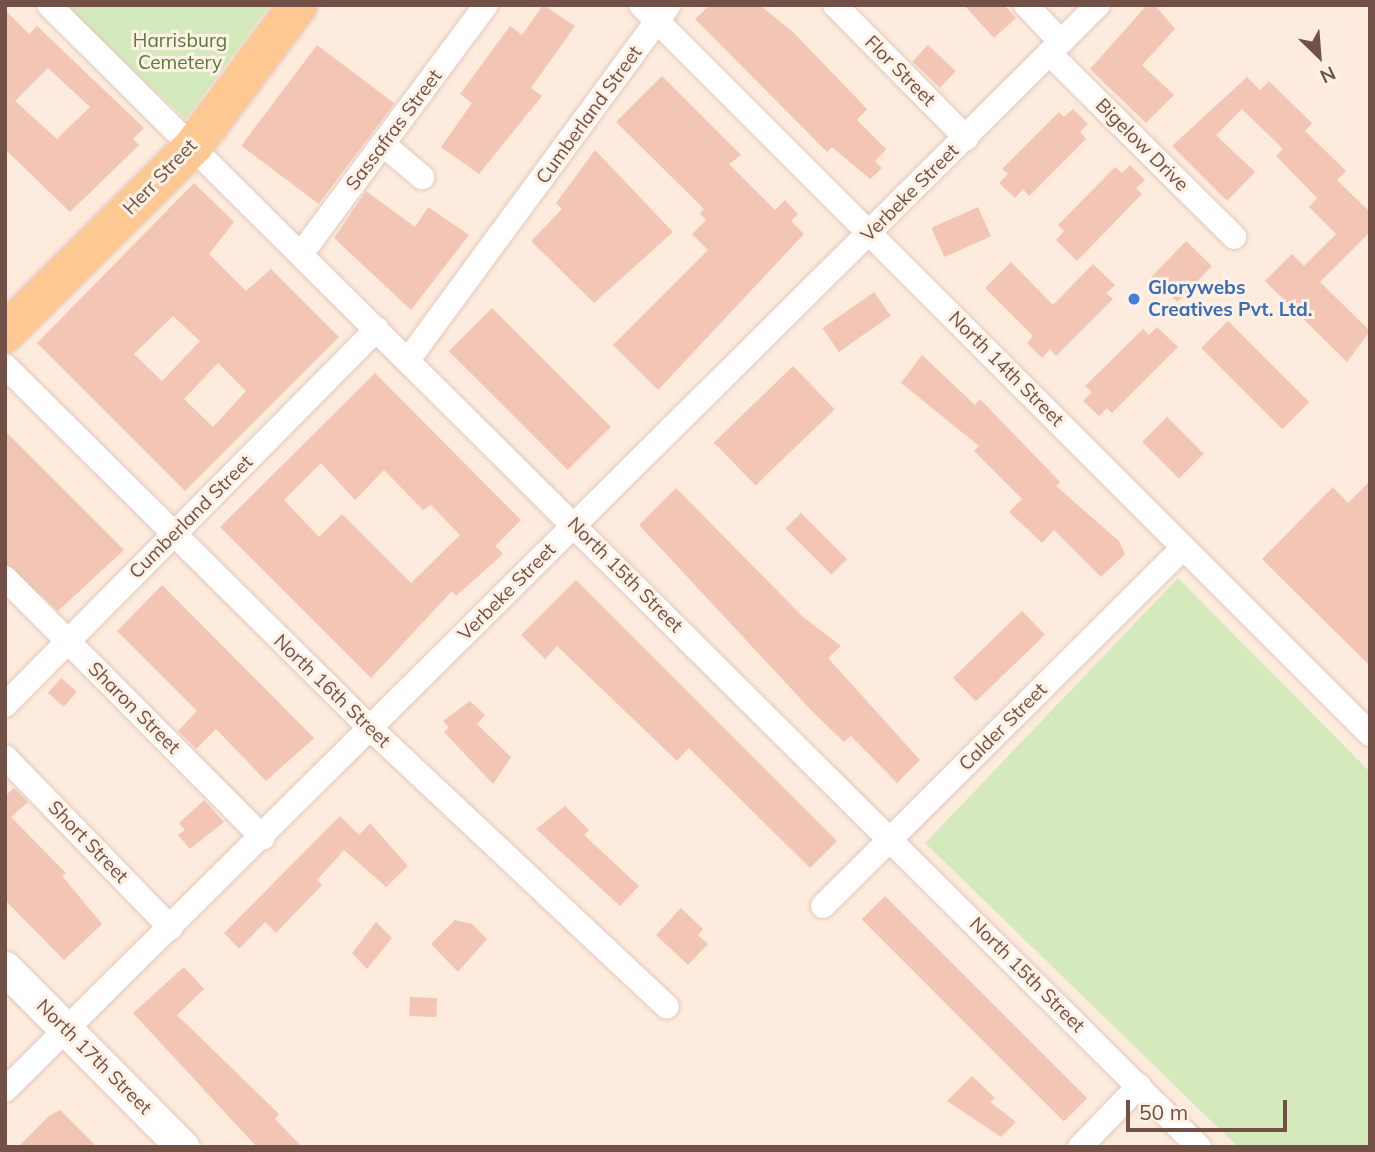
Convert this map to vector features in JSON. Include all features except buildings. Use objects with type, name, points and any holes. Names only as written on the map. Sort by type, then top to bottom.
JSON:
[{"type":"main road","name":"Herr Street","points":[[5,333],[194,145],[298,5]]},
{"type":"main road","name":"North 17th Street","points":[[5,968],[183,1147]]},
{"type":"street","name":"North 15th Street","points":[[49,5],[194,145],[1199,1147]]},
{"type":"street","name":"Sassafras Street","points":[[301,254],[486,5]]},
{"type":"street","name":"Flor Street","points":[[835,5],[966,138]]},
{"type":"street","name":"Bigelow Drive","points":[[1026,5],[1055,48],[1234,237]]},
{"type":"street","name":"Verbeke Street","points":[[5,1090],[263,838],[370,728],[1098,5]]},
{"type":"street","name":"North 14th Street","points":[[656,11],[870,233],[1370,734]]},
{"type":"street","name":"Cumberland Street","points":[[408,360],[656,11]]},
{"type":"street","points":[[384,145],[422,177]]},
{"type":"street","name":"Cumberland Street","points":[[5,705],[377,329]]},
{"type":"street","name":"North 16th Street","points":[[5,366],[172,535],[370,728],[667,1007]]},
{"type":"street","name":"Calder Street","points":[[823,906],[1183,548]]},
{"type":"street","name":"Sharon Street","points":[[5,578],[263,838]]},
{"type":"street","name":"Short Street","points":[[5,757],[171,928]]},
{"type":"street","points":[[1080,1147],[1139,1086]]},
{"type":"green space","name":"Harrisburg Cemetery","points":[[61,5],[270,5],[186,119]]},
{"type":"green space","points":[[1178,578],[1370,772],[1370,1147],[1238,1147],[925,843]]},
{"type":"place","name":"Glorywebs Creatives Pvt. Ltd.","points":[[1134,299]]}]
